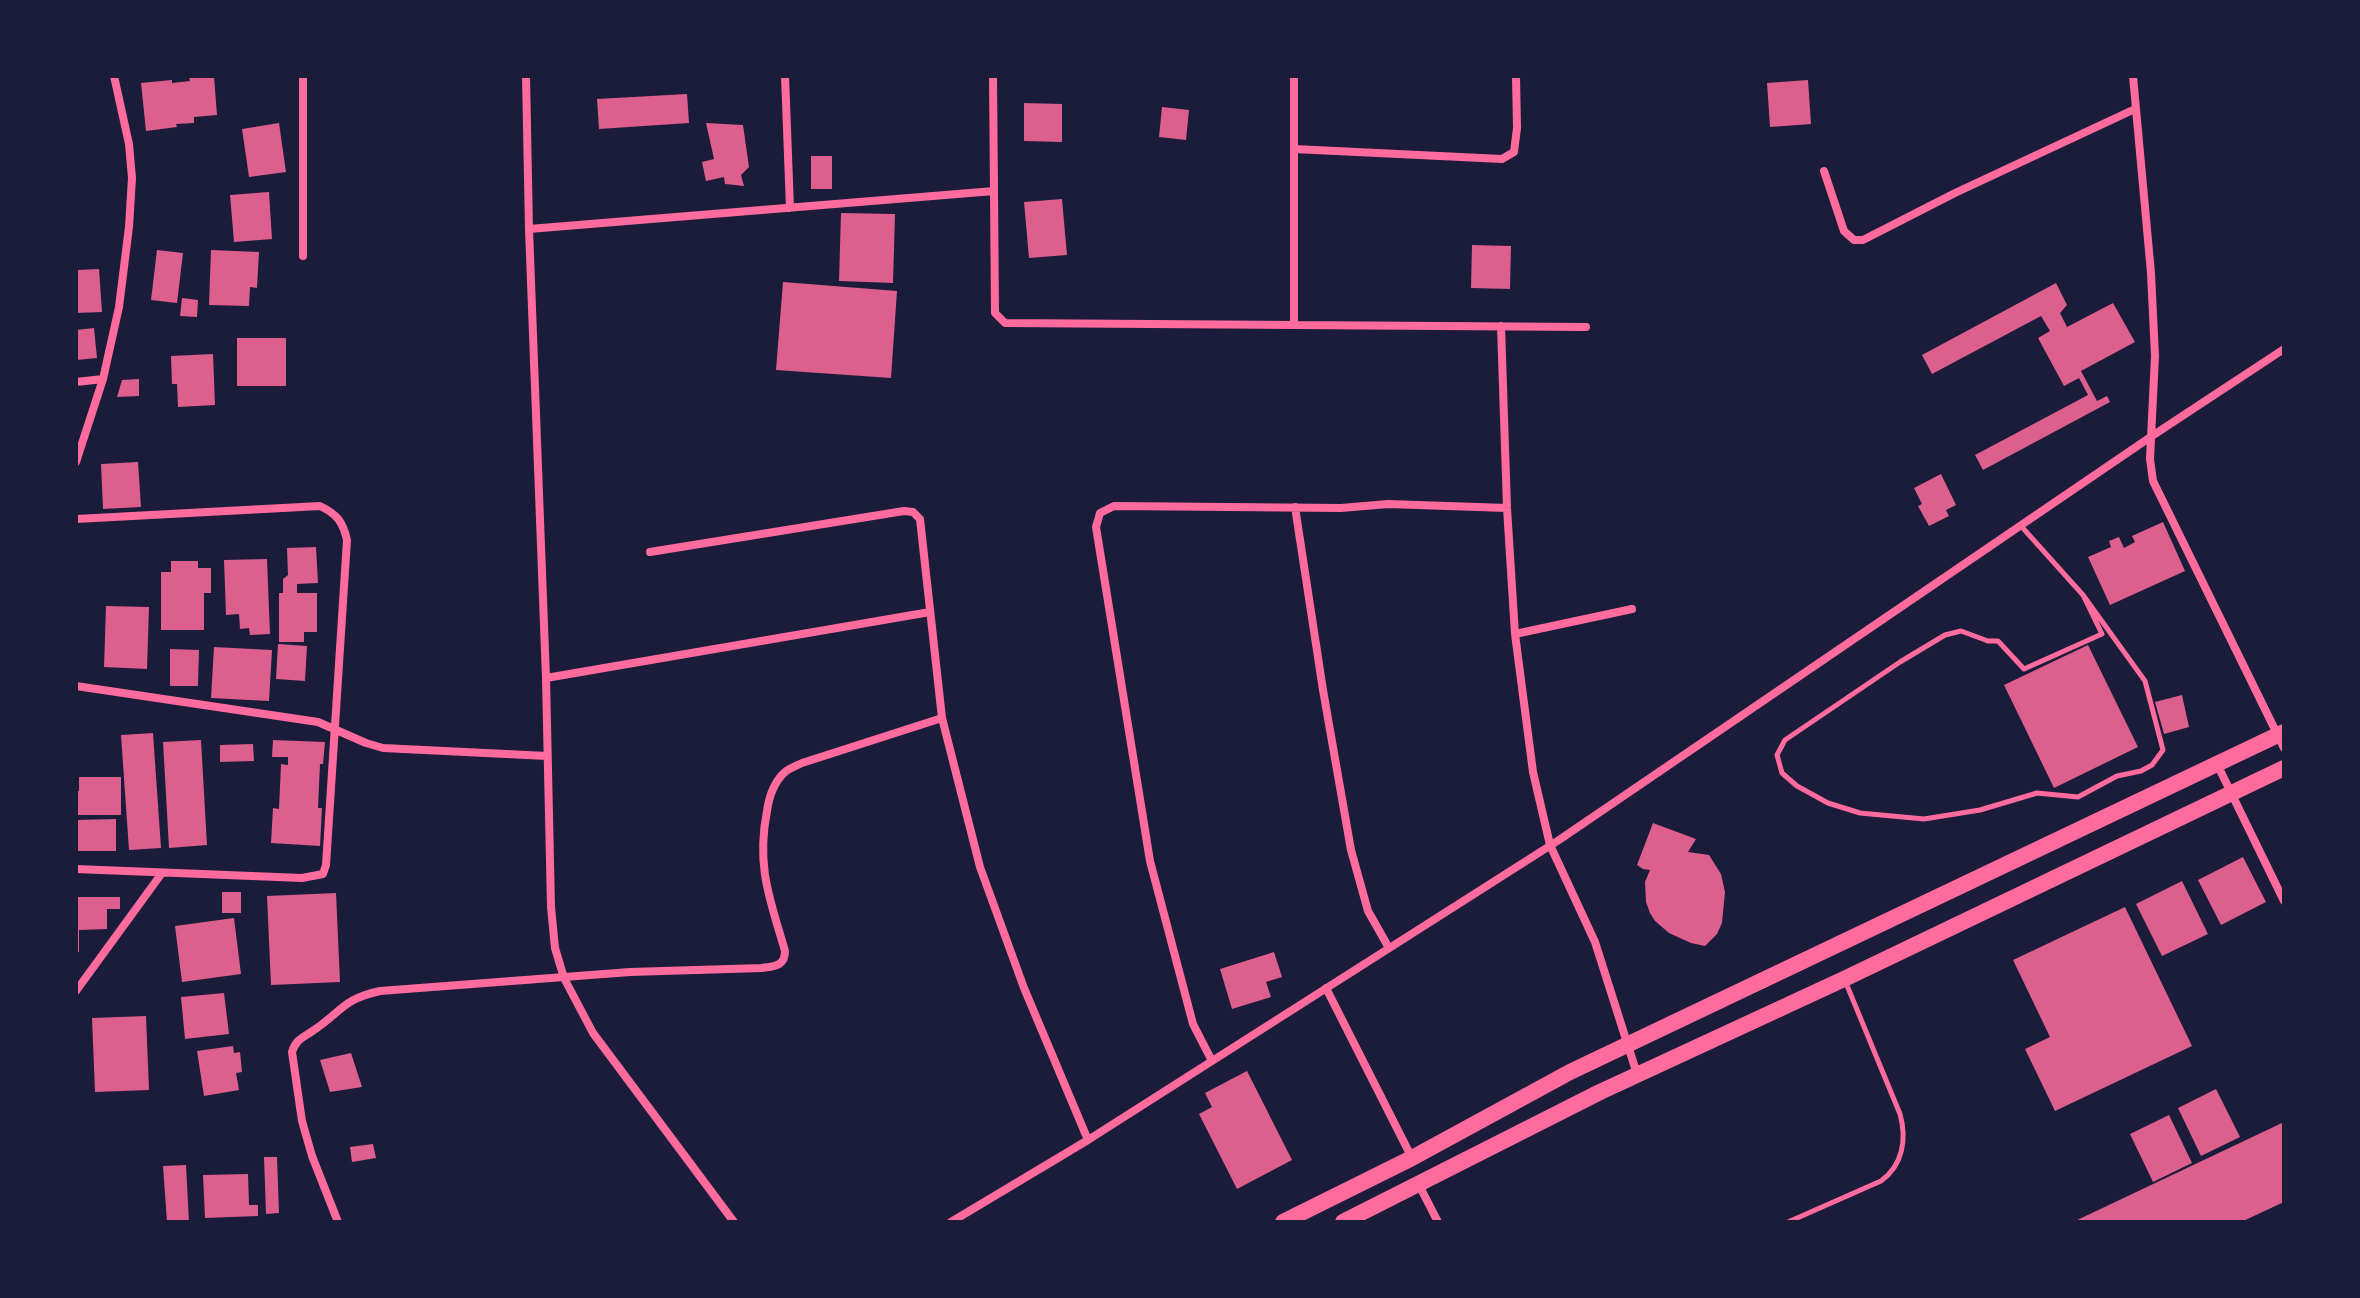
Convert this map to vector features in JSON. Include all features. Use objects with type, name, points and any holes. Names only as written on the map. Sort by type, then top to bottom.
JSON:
[{"type":"highway","points":[[1283,1222],[1412,1158],[1570,1072],[2217,764],[2282,739]]},
{"type":"highway","points":[[1343,1222],[1600,1092],[2284,768]]},
{"type":"street","points":[[76,462],[103,379],[119,307],[132,178],[129,144],[114,76]]},
{"type":"street","points":[[303,76],[303,256]]},
{"type":"street","points":[[526,76],[551,907],[555,948],[564,978],[593,1033],[734,1222]]},
{"type":"street","points":[[785,76],[790,208]]},
{"type":"street","points":[[993,76],[995,313],[1005,323],[1586,327]]},
{"type":"street","points":[[1294,76],[1294,324]]},
{"type":"street","points":[[1294,149],[1502,159],[1514,152],[1517,140],[1516,76]]},
{"type":"street","points":[[2133,76],[2151,273],[2155,356],[2150,459],[2153,481],[2282,739]]},
{"type":"street","points":[[1824,171],[1844,231],[1854,240],[1863,240],[1955,193],[2135,109]]},
{"type":"street","points":[[529,229],[994,191]]},
{"type":"street","points":[[1501,326],[1515,634],[1533,772],[1550,845],[1595,942],[1637,1075]]},
{"type":"street","points":[[951,1222],[1088,1140],[1550,845],[2284,349]]},
{"type":"street","points":[[76,382],[103,379]]},
{"type":"street","points":[[1212,1061],[1193,1024],[1150,861],[1096,527],[1100,513],[1114,506],[1366,507],[1388,504],[1507,508]]},
{"type":"street","points":[[76,519],[320,506],[334,513],[344,525],[347,540],[323,874],[302,878],[76,869]]},
{"type":"street","points":[[1295,507],[1351,850],[1368,911],[1389,948]]},
{"type":"street","points":[[650,552],[904,511],[913,512],[920,519],[942,718],[980,867],[1024,988],[1088,1140]]},
{"type":"street","points":[[1515,634],[1632,609]]},
{"type":"street","points":[[546,678],[930,612]]},
{"type":"street","points":[[76,686],[302,719],[334,727],[383,748],[547,756]]},
{"type":"street","points":[[338,1222],[302,1121],[293,1064],[295,1043],[342,1006],[368,994],[630,972],[762,968],[781,964],[785,951],[764,880],[761,857],[769,800],[779,780],[786,771],[802,763],[942,718]]},
{"type":"street","points":[[2217,764],[2284,901]]},
{"type":"street","points":[[76,991],[162,873]]},
{"type":"street","points":[[1326,988],[1412,1158]]},
{"type":"street","points":[[1419,1185],[1438,1222]]},
{"type":"lane","points":[[2020,525],[2083,595],[2145,681],[2163,750],[2152,765],[2141,771],[2117,776],[2078,797],[2037,793],[1980,810],[1924,819],[1860,813],[1828,803],[1797,786],[1782,773],[1777,755],[1785,740],[1950,632],[1965,631],[1988,641],[1998,641],[2024,669],[2102,634],[2083,595]]},
{"type":"lane","points":[[1788,1222],[1881,1181],[1890,1174],[1902,1152],[1904,1126],[1900,1114],[1844,979]]},
{"type":"building","points":[[214,76],[217,115],[194,117],[194,123],[146,131],[141,83],[172,80],[172,83],[190,81],[189,77]]},
{"type":"building","points":[[1808,80],[1811,124],[1770,127],[1767,83]]},
{"type":"building","points":[[687,94],[689,123],[599,129],[597,99]]},
{"type":"building","points":[[1024,103],[1062,104],[1062,142],[1024,141]]},
{"type":"building","points":[[1162,107],[1189,110],[1186,140],[1159,137]]},
{"type":"building","points":[[279,123],[286,172],[249,177],[242,129]]},
{"type":"building","points":[[706,123],[743,125],[749,167],[741,175],[744,186],[725,184],[724,177],[706,181],[702,162],[714,159]]},
{"type":"building","points":[[811,156],[832,156],[832,189],[811,189]]},
{"type":"building","points":[[269,192],[272,239],[234,242],[230,195]]},
{"type":"building","points":[[1062,199],[1067,255],[1029,258],[1024,202]]},
{"type":"building","points":[[841,213],[895,214],[893,283],[839,281]]},
{"type":"building","points":[[1472,245],[1511,246],[1510,289],[1471,288]]},
{"type":"building","points":[[157,250],[183,253],[177,303],[151,300]]},
{"type":"building","points":[[211,250],[259,252],[257,288],[250,287],[249,306],[209,305]]},
{"type":"building","points":[[99,269],[102,312],[76,313],[76,270]]},
{"type":"building","points":[[783,282],[897,291],[891,378],[776,370]]},
{"type":"building","points":[[2056,283],[2067,305],[2060,313],[2067,327],[2113,303],[2135,342],[2081,371],[2097,401],[2107,396],[2110,402],[1983,470],[1975,455],[2088,395],[2079,378],[2064,386],[2038,338],[2050,331],[2041,316],[1932,374],[1922,355]]},
{"type":"building","points":[[182,298],[198,300],[197,317],[180,316]]},
{"type":"building","points":[[94,328],[97,358],[76,360],[76,330]]},
{"type":"building","points":[[237,338],[286,338],[286,386],[237,386]]},
{"type":"building","points":[[213,354],[215,405],[178,407],[177,384],[172,384],[171,356]]},
{"type":"building","points":[[139,379],[139,396],[117,397],[122,380]]},
{"type":"building","points":[[138,462],[141,507],[103,509],[101,464]]},
{"type":"building","points":[[1941,474],[1956,505],[1946,510],[1949,516],[1929,526],[1918,506],[1922,504],[1914,488]]},
{"type":"building","points":[[2163,522],[2185,571],[2110,605],[2088,557],[2111,547],[2109,541],[2119,537],[2124,548],[2135,542],[2132,536]]},
{"type":"building","points":[[316,547],[318,583],[297,584],[297,593],[317,593],[317,632],[304,632],[304,642],[279,642],[279,593],[283,593],[283,579],[288,575],[287,548]]},
{"type":"building","points":[[267,559],[270,634],[250,635],[249,628],[240,629],[239,614],[226,615],[224,560]]},
{"type":"building","points":[[171,561],[198,561],[198,568],[211,568],[211,593],[204,593],[204,630],[161,630],[161,572],[171,572]]},
{"type":"building","points":[[106,606],[149,607],[147,669],[104,667]]},
{"type":"building","points":[[278,644],[307,646],[305,681],[276,679]]},
{"type":"building","points":[[2088,645],[2138,747],[2054,788],[2004,685]]},
{"type":"building","points":[[214,647],[272,650],[269,701],[211,698]]},
{"type":"building","points":[[170,649],[199,650],[198,686],[170,686]]},
{"type":"building","points":[[2182,695],[2189,727],[2164,734],[2155,702]]},
{"type":"building","points":[[153,733],[161,848],[129,850],[121,735]]},
{"type":"building","points":[[201,740],[207,845],[169,848],[163,742]]},
{"type":"building","points":[[273,740],[325,742],[323,764],[320,764],[320,846],[271,843],[273,808],[279,809],[281,764],[288,765],[288,757],[272,757]]},
{"type":"building","points":[[253,744],[254,761],[220,762],[220,745]]},
{"type":"building","points":[[79,777],[121,777],[121,815],[76,815]]},
{"type":"building","points":[[116,819],[116,851],[76,851],[76,820]]},
{"type":"building","points":[[1653,823],[1696,839],[1688,852],[1709,855],[1721,874],[1725,892],[1722,923],[1717,934],[1705,946],[1669,933],[1650,913],[1645,882],[1650,870],[1637,865]]},
{"type":"building","points":[[2243,857],[2266,902],[2221,925],[2198,880]]},
{"type":"building","points":[[2182,881],[2208,934],[2162,956],[2136,904]]},
{"type":"building","points":[[222,892],[241,892],[241,913],[222,913]]},
{"type":"building","points":[[336,893],[340,982],[271,985],[267,896]]},
{"type":"building","points":[[76,897],[120,897],[120,909],[107,909],[107,929],[79,930],[79,952],[76,952]]},
{"type":"building","points":[[2125,907],[2192,1046],[2055,1111],[2025,1049],[2050,1037],[2013,960]]},
{"type":"building","points":[[234,918],[241,974],[182,982],[175,926]]},
{"type":"building","points":[[1274,952],[1282,977],[1266,982],[1271,997],[1232,1009],[1220,969]]},
{"type":"building","points":[[224,993],[229,1034],[185,1039],[181,997]]},
{"type":"building","points":[[146,1016],[149,1090],[95,1092],[92,1018]]},
{"type":"building","points":[[233,1046],[234,1053],[240,1052],[242,1072],[236,1073],[239,1090],[204,1096],[197,1051]]},
{"type":"building","points":[[351,1053],[362,1087],[330,1092],[320,1060]]},
{"type":"building","points":[[1247,1071],[1292,1160],[1237,1189],[1199,1114],[1212,1107],[1205,1093]]},
{"type":"building","points":[[2216,1089],[2240,1137],[2201,1156],[2178,1108]]},
{"type":"building","points":[[2169,1115],[2192,1163],[2153,1182],[2130,1134]]},
{"type":"building","points":[[2284,1122],[2284,1202],[2241,1222],[2073,1222]]},
{"type":"building","points":[[373,1144],[376,1158],[352,1162],[350,1147]]},
{"type":"building","points":[[264,1157],[277,1157],[279,1213],[266,1214]]},
{"type":"building","points":[[186,1165],[189,1222],[167,1222],[163,1166]]},
{"type":"building","points":[[248,1174],[249,1205],[258,1205],[258,1216],[205,1218],[203,1175]]}]
